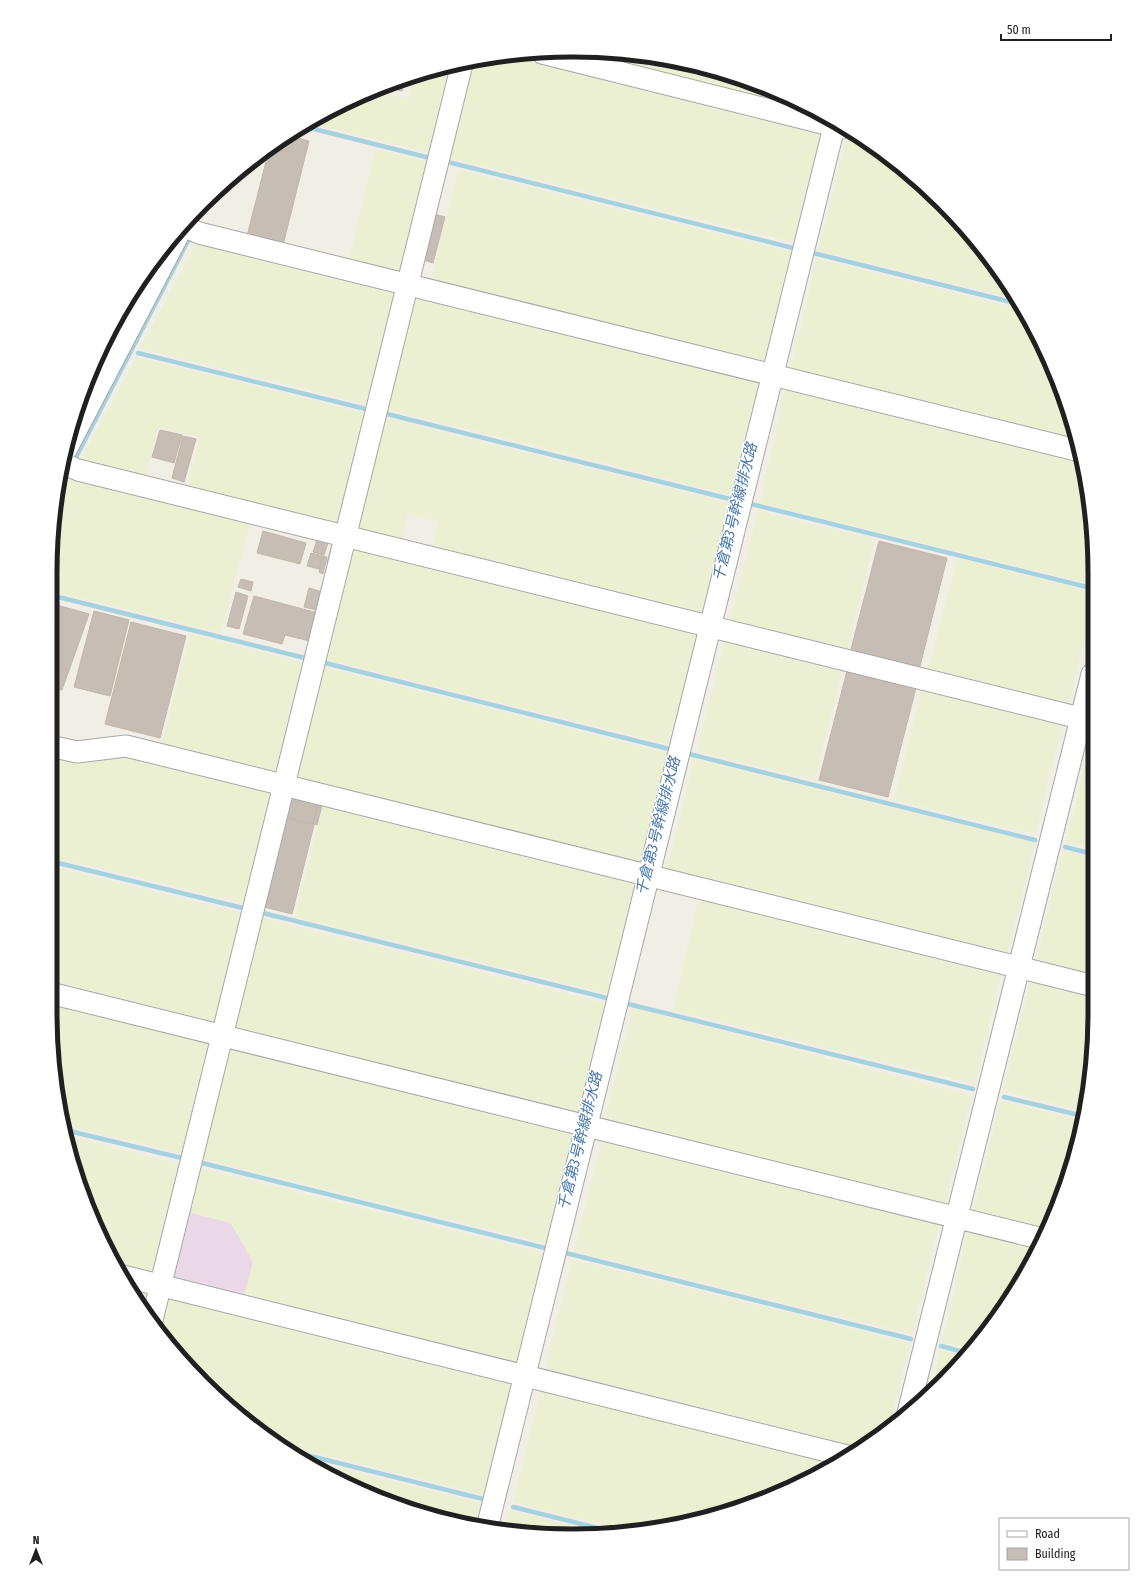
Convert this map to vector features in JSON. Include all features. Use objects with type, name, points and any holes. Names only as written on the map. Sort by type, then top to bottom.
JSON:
[{"type":"street","points":[[560,57],[824,123]]},
{"type":"street","points":[[154,1313],[461,70]]},
{"type":"street","points":[[489,1522],[531,1378],[717,627],[836,130]]},
{"type":"street","points":[[189,228],[407,286],[1072,449]]},
{"type":"street","points":[[71,455],[186,232]]},
{"type":"street","points":[[70,461],[346,536],[717,627],[1086,720]]},
{"type":"street","points":[[911,1402],[1019,968],[1086,720],[1088,705]]},
{"type":"street","points":[[57,748],[77,752],[126,746],[1088,985]]},
{"type":"street","points":[[57,995],[1037,1237]]},
{"type":"street","points":[[130,1278],[839,1454]]},
{"type":"shaded area","points":[[184,1211],[231,1223],[253,1262],[243,1301],[178,1284],[168,1269]]},
{"type":"green space","points":[[572,57],[640,61],[706,75],[738,84],[770,96],[810,115]]},
{"type":"green space","points":[[538,58],[822,129],[827,135],[800,244],[446,157],[466,69],[505,61]]},
{"type":"green space","points":[[452,72],[457,73],[437,154],[316,125],[345,110],[383,93],[408,99],[412,83]]},
{"type":"green space","points":[[846,136],[886,164],[937,208],[981,259],[1008,297],[819,251]]},
{"type":"green space","points":[[375,149],[434,164],[407,277],[348,265]]},
{"type":"green space","points":[[458,170],[798,254],[770,367],[430,286]]},
{"type":"green space","points":[[197,241],[395,290],[401,295],[374,406],[140,348]]},
{"type":"green space","points":[[817,259],[1015,308],[1035,345],[1049,375],[1061,407],[1072,446],[789,375]]},
{"type":"green space","points":[[413,294],[764,379],[738,497],[384,408]]},
{"type":"green space","points":[[136,357],[373,415],[343,530],[187,490],[200,437],[158,427],[145,479],[79,463]]},
{"type":"green space","points":[[786,385],[1074,455],[1084,505],[1087,539],[1088,583],[760,503]]},
{"type":"green space","points":[[382,417],[735,505],[705,617],[431,550],[438,521],[408,513],[400,545],[355,534]]},
{"type":"green space","points":[[72,475],[251,519],[221,633],[57,593],[58,539],[63,492]]},
{"type":"green space","points":[[758,511],[875,539],[846,655],[729,625]]},
{"type":"green space","points":[[348,544],[703,631],[676,746],[320,658]]},
{"type":"green space","points":[[957,558],[1088,591],[1088,625],[1067,710],[927,675]]},
{"type":"green space","points":[[190,634],[311,665],[283,778],[160,751]]},
{"type":"green space","points":[[726,635],[844,664],[815,780],[697,751]]},
{"type":"green space","points":[[319,666],[674,755],[646,866],[289,783]]},
{"type":"green space","points":[[923,683],[1064,718],[1036,834],[894,800]]},
{"type":"green space","points":[[57,751],[125,753],[273,789],[251,905],[57,858]]},
{"type":"green space","points":[[1088,752],[1088,847],[1066,842]]},
{"type":"green space","points":[[694,759],[1035,843],[1006,959],[666,873]]},
{"type":"green space","points":[[324,801],[643,882],[614,995],[295,917]]},
{"type":"green space","points":[[1063,850],[1088,857],[1088,980],[1035,966]]},
{"type":"green space","points":[[57,868],[248,915],[222,1029],[57,991]]},
{"type":"green space","points":[[700,893],[1003,969],[975,1084],[673,1010]]},
{"type":"green space","points":[[257,917],[612,1005],[585,1119],[230,1033]]},
{"type":"green space","points":[[1032,976],[1088,990],[1087,1047],[1084,1081],[1079,1110],[1003,1091]]},
{"type":"green space","points":[[57,1000],[214,1038],[189,1155],[70,1126],[61,1081],[58,1047]]},
{"type":"green space","points":[[633,1008],[972,1096],[944,1208],[603,1127]]},
{"type":"green space","points":[[226,1045],[576,1129],[552,1245],[198,1158]]},
{"type":"green space","points":[[1001,1101],[1077,1120],[1061,1179],[1039,1233],[972,1216]]},
{"type":"green space","points":[[603,1134],[941,1217],[912,1334],[574,1251]]},
{"type":"green space","points":[[73,1138],[187,1166],[160,1277],[127,1272],[96,1211],[84,1179]]},
{"type":"green space","points":[[195,1167],[551,1255],[523,1367],[243,1301],[253,1262],[231,1223],[184,1211]]},
{"type":"green space","points":[[969,1226],[1034,1243],[1001,1300],[964,1347],[942,1342]]},
{"type":"green space","points":[[572,1260],[910,1343],[892,1417],[845,1451],[543,1377]]},
{"type":"green space","points":[[135,1285],[153,1290],[151,1309]]},
{"type":"green space","points":[[171,1295],[516,1381],[491,1497],[295,1448],[233,1401],[208,1378],[185,1353],[158,1319],[164,1297]]},
{"type":"green space","points":[[940,1350],[959,1355],[937,1378],[933,1382]]},
{"type":"green space","points":[[541,1388],[831,1459],[770,1490],[738,1502],[673,1519],[640,1525],[614,1527],[513,1502]]},
{"type":"green space","points":[[324,1465],[489,1505],[485,1521],[439,1511],[407,1502],[375,1490]]},
{"type":"green space","points":[[510,1510],[582,1529],[539,1528],[506,1525]]},
{"type":"building","points":[[404,85],[402,91],[394,89]]},
{"type":"building","points":[[296,138],[309,141],[283,245],[247,236],[267,158]]},
{"type":"building","points":[[434,214],[445,217],[433,263],[423,260]]},
{"type":"building","points":[[160,430],[182,435],[174,463],[152,457]]},
{"type":"building","points":[[183,436],[196,439],[184,482],[172,478]]},
{"type":"building","points":[[263,531],[306,543],[300,564],[257,553]]},
{"type":"building","points":[[317,540],[328,543],[324,555],[313,552]]},
{"type":"building","points":[[879,541],[947,558],[919,670],[850,653]]},
{"type":"building","points":[[332,545],[337,546],[332,565],[327,563]]},
{"type":"building","points":[[311,553],[323,556],[319,569],[307,566]]},
{"type":"building","points":[[323,556],[327,557],[323,574],[319,572]]},
{"type":"building","points":[[241,579],[253,582],[251,591],[238,587]]},
{"type":"building","points":[[309,588],[326,593],[321,611],[304,607]]},
{"type":"building","points":[[236,592],[248,596],[239,629],[227,626]]},
{"type":"building","points":[[254,596],[318,613],[310,641],[285,635],[282,644],[243,634]]},
{"type":"building","points":[[57,605],[89,614],[62,690],[57,689]]},
{"type":"building","points":[[94,611],[129,620],[110,696],[74,687]]},
{"type":"building","points":[[131,622],[186,636],[160,738],[105,724]]},
{"type":"building","points":[[848,667],[917,684],[888,797],[819,780]]},
{"type":"building","points":[[292,794],[319,800],[313,824],[286,817]]},
{"type":"building","points":[[319,800],[323,801],[317,825],[313,824]]},
{"type":"building","points":[[282,817],[314,825],[292,914],[260,906]]},
{"type":"waterway","points":[[311,128],[434,159]]},
{"type":"waterway","points":[[444,161],[797,249]]},
{"type":"waterway","points":[[195,225],[197,220]]},
{"type":"waterway","points":[[73,463],[191,235]]},
{"type":"waterway","points":[[809,252],[1011,302]]},
{"type":"waterway","points":[[138,353],[370,410]]},
{"type":"waterway","name":"千倉第3号幹線排水路","points":[[383,413],[734,500]]},
{"type":"waterway","name":"千倉第3号幹線排水路","points":[[747,503],[1088,587]]},
{"type":"waterway","points":[[57,597],[309,659]]},
{"type":"waterway","name":"千倉第3号幹線排水路","points":[[321,662],[673,750]]},
{"type":"waterway","name":"千倉第3号幹線排水路","points":[[685,753],[1035,840]]},
{"type":"waterway","points":[[1065,847],[1088,853]]},
{"type":"waterway","points":[[57,863],[247,909]]},
{"type":"waterway","points":[[259,912],[611,999]]},
{"type":"waterway","points":[[624,1003],[973,1089]]},
{"type":"waterway","points":[[1004,1097],[1078,1115]]},
{"type":"waterway","points":[[71,1131],[186,1159]]},
{"type":"waterway","points":[[198,1162],[549,1249]]},
{"type":"waterway","points":[[562,1252],[911,1339]]},
{"type":"waterway","points":[[941,1346],[961,1351]]},
{"type":"waterway","points":[[308,1455],[487,1500]]},
{"type":"waterway","points":[[513,1507],[599,1528]]}]
